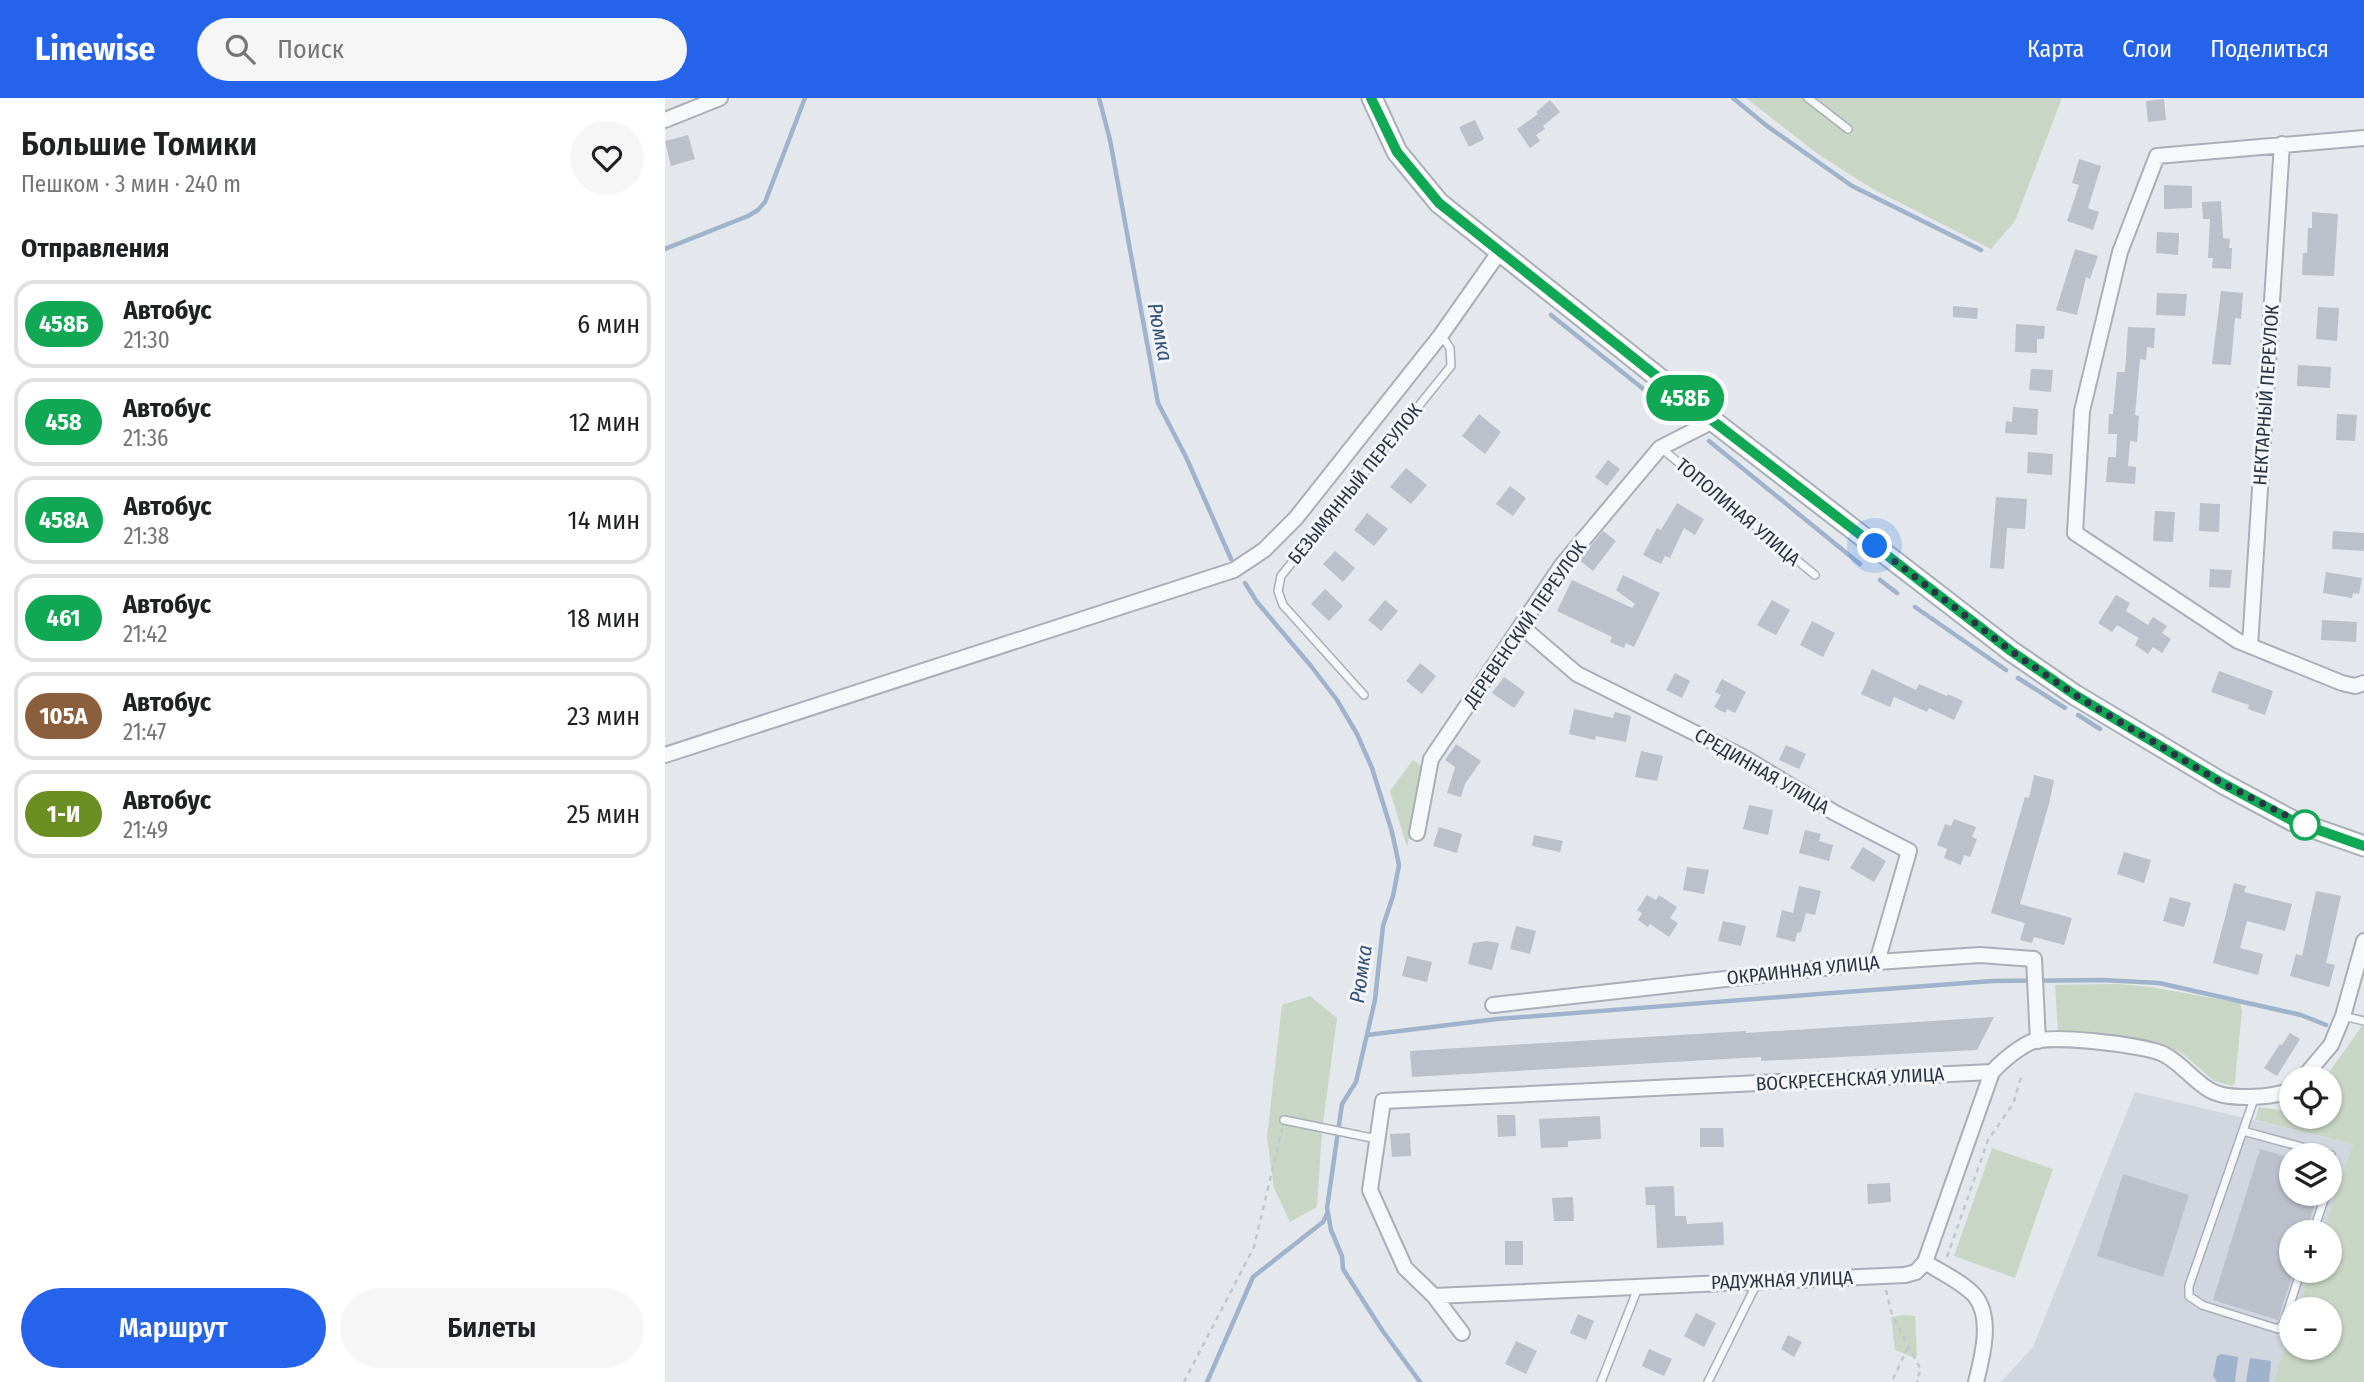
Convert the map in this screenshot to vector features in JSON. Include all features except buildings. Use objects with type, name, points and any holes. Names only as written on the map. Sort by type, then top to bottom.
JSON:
[{"type":"main road","points":[[1371,98],[1397,152],[1439,203],[1713,421],[2011,651],[2075,695],[2222,783],[2293,821],[2364,846]]},
{"type":"street","points":[[665,120],[720,98]]},
{"type":"street","points":[[2364,138],[2157,156],[2120,252],[2082,411],[2075,533],[2238,641],[2342,683],[2355,686],[2364,683]]},
{"type":"street","name":"НЕКТАРНЫЙ ПЕРЕУЛОК","points":[[2250,646],[2282,144]]},
{"type":"street","points":[[665,755],[1234,570],[1264,550],[1296,518],[1441,335],[1500,251]]},
{"type":"street","name":"ДЕРЕВЕНСКИЙ ПЕРЕУЛОК","points":[[1417,833],[1431,759],[1562,565],[1661,448],[1713,421]]},
{"type":"street","name":"СРЕДИННАЯ УЛИЦА","points":[[1521,626],[1577,674],[1745,758],[1835,813],[1909,851],[1877,962]]},
{"type":"street","points":[[2313,1066],[2331,1045],[2343,1016],[2364,941]]},
{"type":"street","name":"ОКРАИННАЯ УЛИЦА","points":[[1493,1005],[1877,962],[1980,955],[2033,959],[2038,1041]]},
{"type":"street","points":[[1976,1382],[1983,1354],[1982,1311],[1976,1297],[1925,1262],[1992,1072],[2031,1042],[2052,1038],[2140,1047],[2164,1054],[2210,1090],[2226,1095],[2279,1095]]},
{"type":"street","name":"ВОСКРЕСЕНСКАЯ УЛИЦА","points":[[1377,1139],[1383,1101],[1992,1072]]},
{"type":"street","points":[[1377,1139],[1370,1190],[1405,1268],[1434,1296],[1462,1333]]},
{"type":"street","name":"РАДУЖНАЯ УЛИЦА","points":[[1434,1296],[1882,1276],[1916,1272],[1925,1262]]},
{"type":"lane","points":[[1808,98],[1848,129]]},
{"type":"lane","name":"БЕЗЫМЯННЫЙ ПЕРЕУЛОК","points":[[1364,695],[1283,605],[1278,591],[1281,576],[1451,366],[1450,348],[1441,335]]},
{"type":"lane","name":"ТОПОЛИНАЯ УЛИЦА","points":[[1661,448],[1815,575]]},
{"type":"lane","points":[[2343,1016],[2364,1021]]},
{"type":"lane","points":[[2255,1096],[2189,1286],[2189,1296],[2202,1305],[2278,1329],[2284,1323],[2297,1283]]},
{"type":"lane","points":[[1284,1120],[1377,1139]]},
{"type":"lane","points":[[2243,1131],[2286,1143]]},
{"type":"lane","points":[[1708,1382],[1759,1281]]},
{"type":"lane","points":[[1601,1382],[1638,1287]]},
{"type":"path","points":[[1942,1273],[1988,1140],[2013,1104],[2022,1074]]},
{"type":"path","points":[[1184,1382],[1254,1247],[1284,1120]]},
{"type":"path","points":[[1882,1276],[1892,1315],[1921,1370],[1916,1380],[1918,1382]]},
{"type":"path","points":[[1893,1379],[1909,1345]]},
{"type":"shaded area","points":[[2135,1092],[2279,1126],[2279,1129],[2290,1129],[2353,1144],[2342,1177],[2342,1143],[2279,1143],[2279,1206],[2333,1206],[2328,1220],[2279,1220],[2279,1283],[2307,1283],[2302,1297],[2279,1297],[2279,1360],[2282,1360],[2275,1382],[2001,1382],[2033,1347]]},
{"type":"green space","points":[[1746,98],[2062,98],[2015,221],[1991,249],[1873,189],[1818,154]]},
{"type":"green space","points":[[1413,760],[1425,769],[1407,847],[1390,791]]},
{"type":"green space","points":[[2118,984],[2151,987],[2240,1003],[2242,1011],[2235,1082],[2232,1086],[2214,1081],[2183,1054],[2161,1043],[2058,1031],[2055,985]]},
{"type":"green space","points":[[1310,996],[1337,1018],[1322,1131],[1317,1207],[1290,1222],[1274,1188],[1267,1137],[1282,1005]]},
{"type":"green space","points":[[2364,1026],[2364,1382],[2275,1382],[2281,1360],[2342,1360],[2342,1297],[2302,1297],[2307,1283],[2342,1283],[2342,1220],[2327,1220],[2332,1206],[2342,1206],[2342,1176],[2353,1144],[2292,1129],[2342,1129],[2342,1066],[2334,1066]]},
{"type":"green space","points":[[2259,1107],[2279,1110],[2279,1126],[2255,1120]]},
{"type":"green space","points":[[1992,1148],[2053,1169],[2015,1278],[1954,1256]]},
{"type":"green space","points":[[1915,1316],[1915,1358],[1895,1350],[1891,1317]]},
{"type":"water","points":[[2221,1354],[2238,1357],[2235,1382],[2217,1382],[2213,1376],[2217,1356]]},
{"type":"water","points":[[2250,1358],[2271,1361],[2269,1382],[2246,1382]]},
{"type":"waterway","points":[[665,249],[758,210],[765,202],[805,98]]},
{"type":"waterway","name":"Рюмка","points":[[1099,98],[1110,140],[1158,403],[1186,457],[1231,559]]},
{"type":"waterway","points":[[1733,98],[1767,126],[1852,186],[1981,250]]},
{"type":"waterway","points":[[1551,315],[1687,424]]},
{"type":"waterway","points":[[1709,441],[1860,564]]},
{"type":"waterway","points":[[1880,580],[1897,593]]},
{"type":"waterway","name":"Рюмка","points":[[1245,583],[1257,602],[1337,700],[1357,734],[1372,768],[1392,832],[1399,865],[1383,926],[1375,1000],[1356,1082],[1342,1104],[1327,1208],[1331,1230],[1342,1256],[1343,1269],[1382,1330],[1420,1382]]},
{"type":"waterway","points":[[1915,607],[2006,670]]},
{"type":"waterway","points":[[2018,678],[2065,708]]},
{"type":"waterway","points":[[2078,715],[2100,729]]},
{"type":"waterway","points":[[1367,1035],[1497,1019],[1992,981],[2103,980],[2159,983],[2301,1015],[2326,1025]]},
{"type":"waterway","points":[[1207,1382],[1253,1277],[1323,1222],[1327,1214]]},
{"type":"bus line","name":"458Б","points":[[1371,98],[1397,152],[1439,203],[1713,421],[2011,651],[2075,695],[2222,783],[2293,821],[2364,846]]},
{"type":"route","points":[[1875,546],[2011,651],[2075,695],[2222,783],[2305,825]]}]
